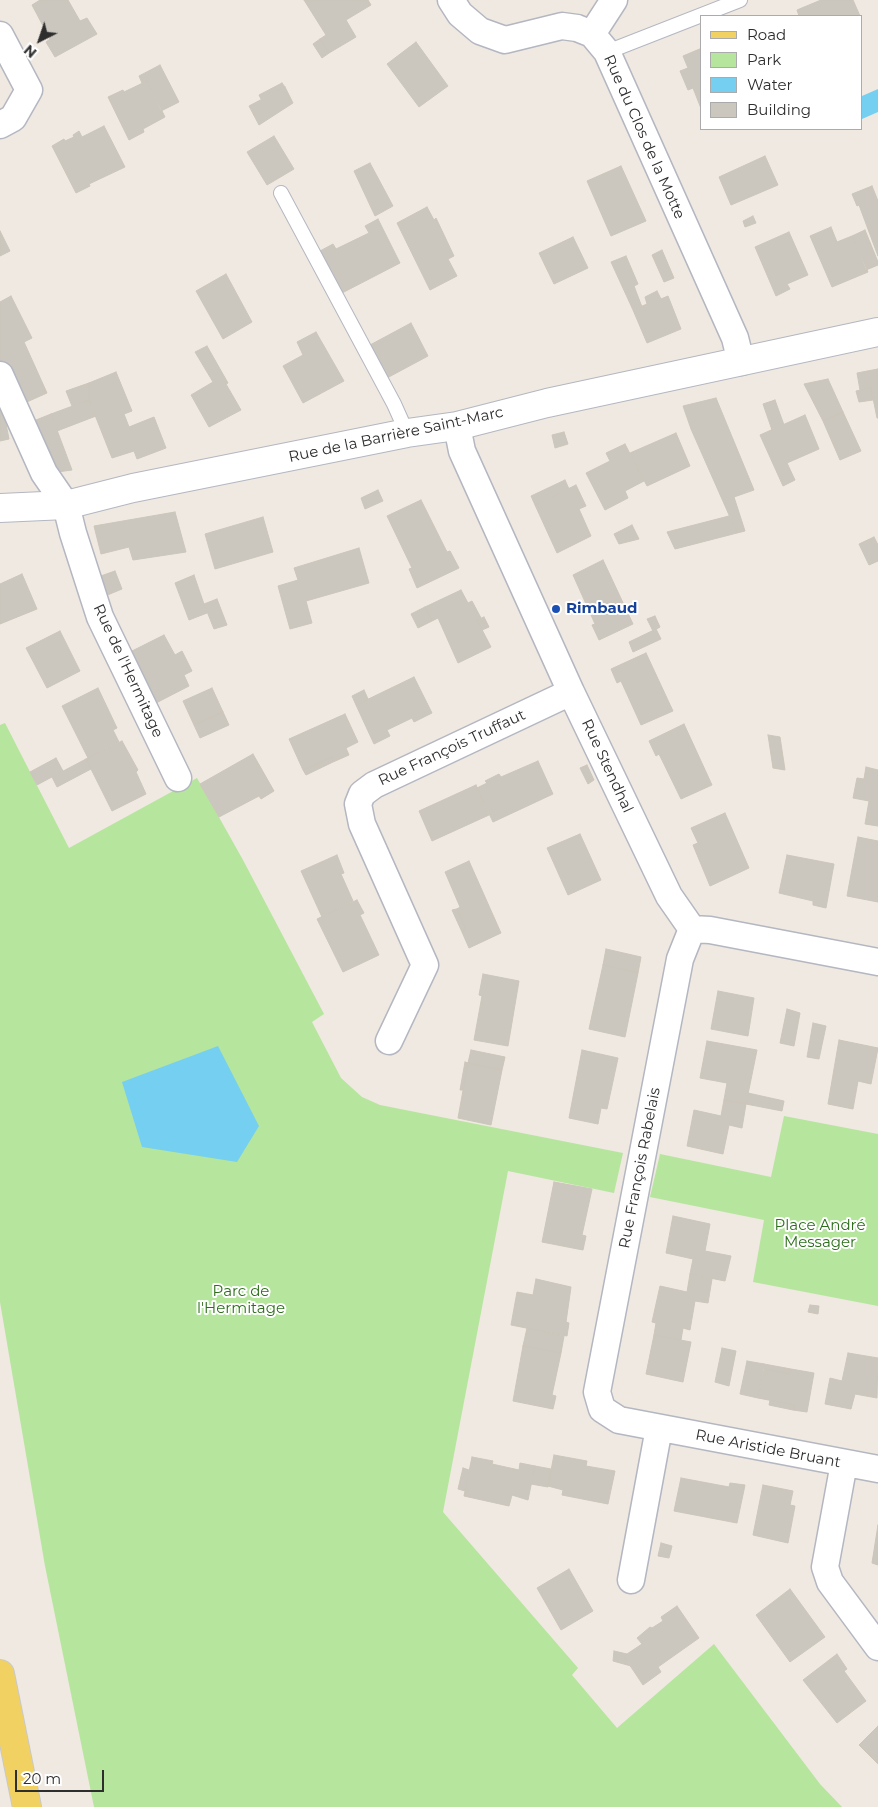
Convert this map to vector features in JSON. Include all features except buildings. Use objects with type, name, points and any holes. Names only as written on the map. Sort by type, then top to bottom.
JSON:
[{"type":"main road","name":"Rue de la Barrière Saint-Marc","points":[[0,508],[66,505],[133,488],[407,433],[456,426],[529,407],[878,332]]},
{"type":"main road","points":[[0,1674],[28,1807]]},
{"type":"street","points":[[451,0],[460,14],[480,31],[505,40],[562,26],[577,28],[600,43],[614,0]]},
{"type":"street","points":[[0,36],[29,90],[13,118],[0,125]]},
{"type":"street","name":"Rue du Clos de la Motte","points":[[600,43],[735,338],[741,362]]},
{"type":"street","points":[[0,375],[44,473],[66,505]]},
{"type":"street","name":"Rue Stendhal","points":[[456,426],[462,451],[571,692],[669,896],[692,929]]},
{"type":"street","name":"Rue de l'Hermitage","points":[[66,505],[73,533],[100,616],[178,778]]},
{"type":"street","name":"Rue François Truffaut","points":[[389,1041],[425,965],[362,824],[358,804],[362,794],[374,785],[571,692]]},
{"type":"street","points":[[692,929],[710,930],[878,962]]},
{"type":"street","name":"Rue François Rabelais","points":[[602,1409],[597,1392],[680,959],[692,929]]},
{"type":"street","name":"Rue Aristide Bruant","points":[[602,1409],[619,1420],[878,1470]]},
{"type":"street","points":[[631,1580],[659,1428]]},
{"type":"street","points":[[844,1463],[825,1567],[830,1582],[878,1646]]},
{"type":"lane","points":[[600,43],[740,0]]},
{"type":"lane","points":[[281,193],[394,404],[407,433]]},
{"type":"green space","name":"Parc de l'Hermitage","points":[[5,723],[69,848],[197,778],[243,860],[324,1014],[312,1022],[341,1078],[362,1097],[380,1105],[623,1153],[614,1193],[508,1171],[443,1512],[578,1668],[572,1675],[617,1728],[714,1644],[820,1784],[842,1807],[94,1807],[45,1566],[0,1302],[0,725]]},
{"type":"green space","name":"Place André Messager","points":[[784,1116],[878,1134],[878,1306],[753,1282],[764,1220],[650,1197],[660,1154],[771,1177]]},
{"type":"water","points":[[878,89],[878,112],[863,119],[863,96]]},
{"type":"water","points":[[218,1046],[259,1126],[237,1162],[142,1147],[122,1082]]},
{"type":"place","name":"Rimbaud","points":[[556,609]]}]
